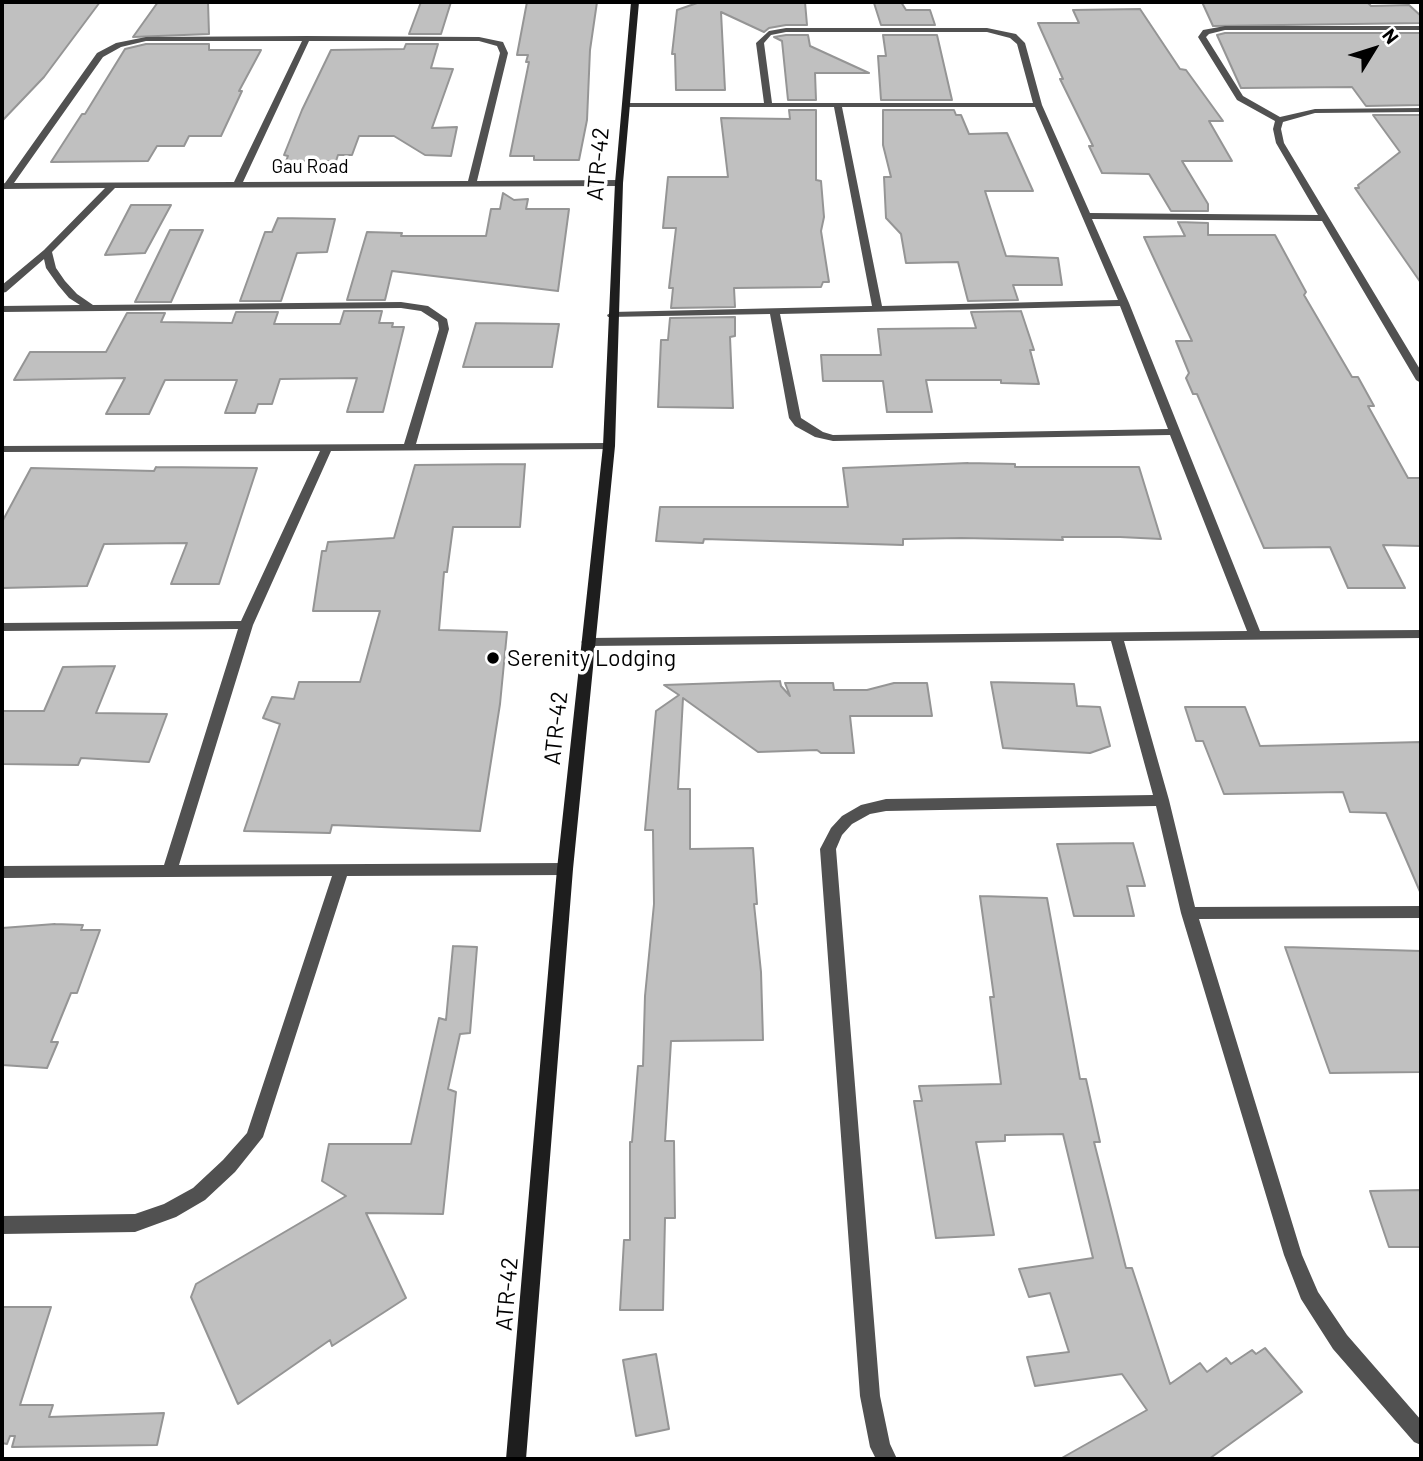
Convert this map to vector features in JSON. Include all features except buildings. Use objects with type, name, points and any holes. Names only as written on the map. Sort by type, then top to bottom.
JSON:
[{"type":"street","name":"ATR-42","points":[[516,1459],[565,869],[608,446],[619,183],[635,2]]},
{"type":"street","points":[[1421,28],[1225,27],[1206,32],[1202,37],[1240,98],[1279,120],[1333,110],[1421,110]]},
{"type":"street","points":[[768,105],[760,43],[769,33],[786,30],[987,30],[1013,36],[1021,43],[1038,105],[1124,303],[1255,636]]},
{"type":"street","points":[[5,186],[100,54],[132,40],[146,38],[479,39],[500,44],[504,53],[472,184]]},
{"type":"street","points":[[237,185],[307,38]]},
{"type":"street","points":[[626,105],[1038,105]]},
{"type":"street","points":[[838,106],[877,307]]},
{"type":"street","points":[[1279,120],[1277,129],[1280,144],[1421,380]]},
{"type":"street","name":"Gau Road","points":[[5,186],[619,183]]},
{"type":"street","points":[[2,290],[47,252],[111,187]]},
{"type":"street","points":[[1086,216],[1325,218]]},
{"type":"street","points":[[47,252],[51,268],[61,283],[73,296],[91,308]]},
{"type":"street","points":[[612,315],[1124,303]]},
{"type":"street","points":[[2,309],[388,305],[424,308],[443,321],[444,329],[409,447]]},
{"type":"street","points":[[774,311],[795,418],[799,424],[819,435],[833,438],[1174,432]]},
{"type":"street","points":[[2,449],[608,446]]},
{"type":"street","points":[[170,870],[246,625],[327,447]]},
{"type":"street","points":[[2,627],[246,625]]},
{"type":"street","points":[[588,642],[1421,635]]},
{"type":"street","points":[[1116,637],[1162,800],[1189,913],[1293,1255],[1311,1299],[1340,1342],[1421,1435]]},
{"type":"street","points":[[887,1459],[880,1447],[870,1396],[828,849],[835,832],[866,808],[886,804],[1162,800]]},
{"type":"street","points":[[2,1225],[135,1223],[169,1211],[199,1194],[229,1166],[254,1137],[342,869]]},
{"type":"street","points":[[2,872],[565,869]]},
{"type":"street","points":[[1189,913],[1421,912]]},
{"type":"place","name":"Serenity Lodging","points":[[493,658]]}]
